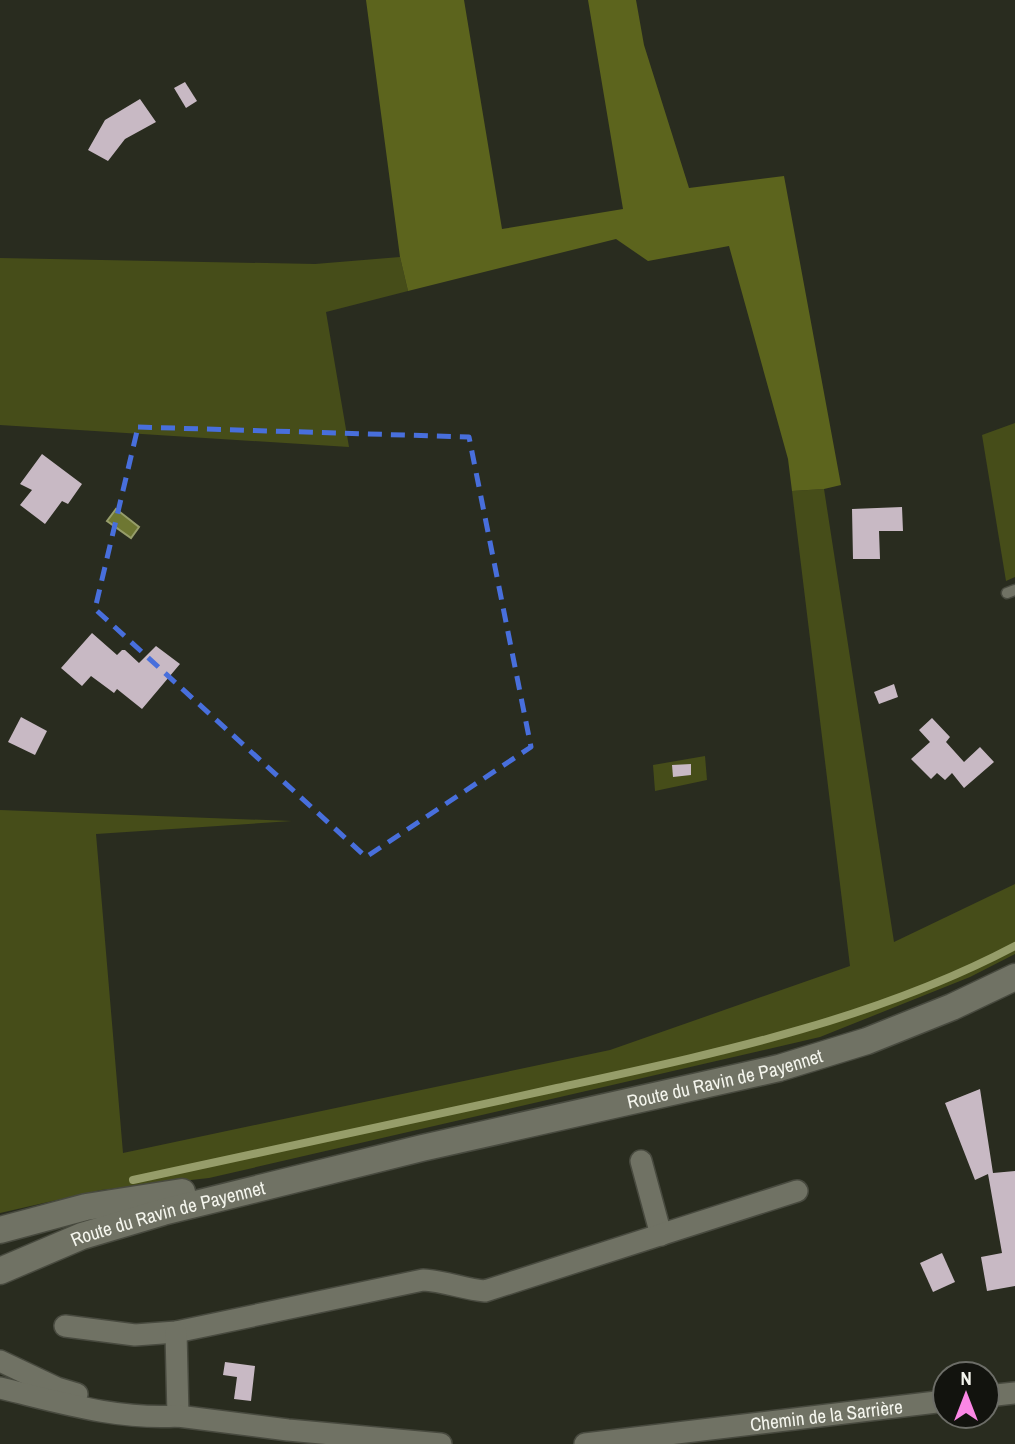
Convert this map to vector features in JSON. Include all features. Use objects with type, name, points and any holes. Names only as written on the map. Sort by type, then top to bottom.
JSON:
[{"type":"street","name":"Route du Ravin de Payennet","points":[[0,1271],[82,1236],[163,1212],[422,1148],[779,1068],[867,1041],[952,1007],[1015,977]]},
{"type":"street","name":"Route du Ravin de Payennet","points":[[0,1230],[86,1207],[184,1192],[297,1168],[422,1148]]},
{"type":"street","points":[[641,1161],[661,1236]]},
{"type":"street","points":[[65,1326],[135,1335],[176,1332],[423,1280],[485,1290],[797,1191]]},
{"type":"street","points":[[169,1416],[176,1332]]},
{"type":"street","points":[[0,1361],[57,1388],[169,1416]]},
{"type":"street","points":[[0,1388],[94,1411],[169,1416],[441,1444]]},
{"type":"street","name":"Chemin de la Sarrière","points":[[585,1444],[931,1403]]},
{"type":"highlighted area","points":[[138,427],[469,437],[531,747],[366,857],[95,609]]},
{"type":"shaded area","points":[[366,0],[464,0],[502,229],[623,209],[588,0],[636,0],[644,45],[689,188],[784,176],[841,485],[792,491],[788,459],[729,246],[648,261],[616,239],[408,291],[400,257]]},
{"type":"shaded area","points":[[400,257],[408,291],[326,312],[349,447],[0,425],[0,258],[315,264]]},
{"type":"shaded area","points":[[1015,423],[1015,577],[1006,581],[982,435]]},
{"type":"shaded area","points":[[824,489],[894,942],[1015,884],[1015,954],[970,977],[820,1037],[209,1178],[101,1190],[0,1213],[0,810],[292,821],[96,834],[123,1153],[610,1050],[850,966],[792,491]]},
{"type":"shaded area","points":[[116,509],[139,527],[131,538],[107,521]]},
{"type":"shaded area","points":[[705,756],[707,780],[655,791],[653,765]]},
{"type":"building","points":[[185,82],[197,101],[186,108],[174,88]]},
{"type":"building","points":[[140,99],[156,122],[125,139],[108,161],[88,150],[105,120]]},
{"type":"building","points":[[42,454],[82,484],[68,504],[62,501],[45,524],[20,505],[32,490],[20,484]]},
{"type":"building","points":[[902,507],[903,531],[879,531],[880,559],[853,559],[852,509]]},
{"type":"building","points":[[92,633],[117,655],[125,650],[139,663],[156,646],[180,664],[142,709],[117,689],[114,693],[91,676],[82,686],[61,668]]},
{"type":"building","points":[[894,684],[898,697],[879,704],[874,692]]},
{"type":"building","points":[[21,717],[47,731],[35,755],[8,742]]},
{"type":"building","points":[[932,718],[950,737],[946,742],[964,762],[980,747],[994,762],[964,788],[952,773],[945,780],[937,773],[931,779],[911,759],[930,742],[919,730]]},
{"type":"building","points":[[691,764],[691,775],[673,777],[672,765]]},
{"type":"building","points":[[980,1089],[993,1173],[1015,1171],[1015,1286],[987,1291],[981,1257],[1002,1253],[988,1174],[975,1180],[945,1103]]},
{"type":"building","points":[[942,1253],[955,1282],[933,1292],[920,1263]]},
{"type":"building","points":[[225,1362],[255,1366],[251,1401],[234,1399],[237,1377],[223,1375]]},
{"type":"waterway","points":[[133,1180],[733,1048],[849,1015],[905,995],[1015,946]]}]
